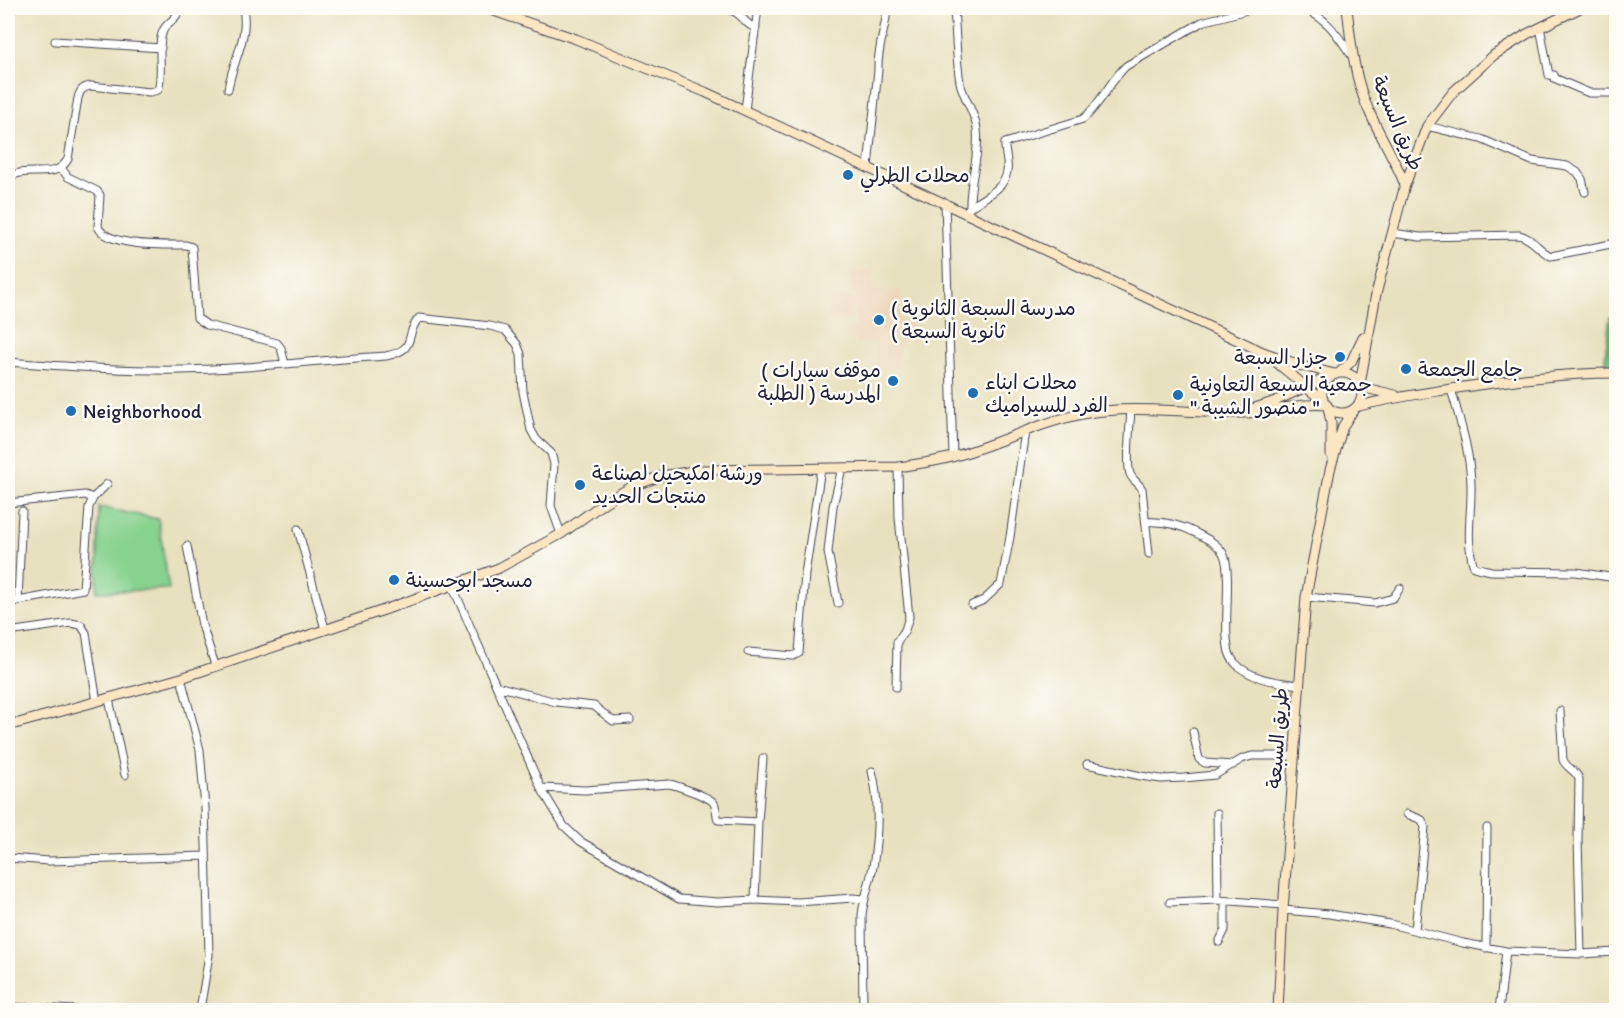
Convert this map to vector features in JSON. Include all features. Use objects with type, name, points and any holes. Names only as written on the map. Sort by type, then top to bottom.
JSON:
[{"type":"street","points":[[8,179],[17,172],[51,172],[61,168],[68,159],[80,90],[91,86],[155,92],[158,90],[162,32],[177,16],[179,8]]},
{"type":"street","points":[[228,89],[234,63],[243,42],[243,8]]},
{"type":"street","points":[[485,8],[576,39],[745,110],[967,210],[1263,352],[1302,366],[1336,374],[1352,375],[1361,386],[1400,396]]},
{"type":"street","points":[[688,8],[730,10],[742,17],[750,27],[756,28]]},
{"type":"street","points":[[745,110],[758,8]]},
{"type":"street","points":[[868,167],[878,70],[877,54],[886,22],[887,8]]},
{"type":"street","points":[[954,8],[960,82],[973,111],[978,132],[978,157],[967,210]]},
{"type":"street","points":[[967,210],[1005,180],[1008,168],[1005,143],[1083,119],[1116,75],[1126,66],[1202,22],[1264,8]]},
{"type":"street","points":[[1302,8],[1318,11],[1352,56]]},
{"type":"street","name":"طريق السبعة","points":[[1347,8],[1352,56],[1367,109],[1396,162],[1405,185],[1370,321],[1361,386]]},
{"type":"street","points":[[1405,185],[1427,126],[1438,109],[1469,75],[1494,55],[1540,27],[1580,8]]},
{"type":"street","points":[[1540,27],[1549,75],[1554,75],[1554,78],[1589,93],[1617,93]]},
{"type":"street","points":[[55,41],[161,48]]},
{"type":"street","points":[[1427,126],[1481,139],[1532,161],[1567,166],[1578,172],[1585,192]]},
{"type":"street","points":[[61,168],[68,177],[97,191],[100,195],[98,227],[104,235],[127,242],[186,245],[192,248],[197,318],[207,325],[277,343],[281,348],[285,364]]},
{"type":"street","points":[[945,202],[953,457]]},
{"type":"street","points":[[1392,233],[1420,237],[1519,235],[1531,240],[1551,256],[1617,243]]},
{"type":"street","points":[[8,362],[71,367],[181,370],[285,364],[401,353],[406,348],[419,318],[490,326],[505,330],[511,335],[521,354],[523,392],[531,430],[536,439],[551,453],[554,464],[551,506],[561,534]]},
{"type":"street","name":"طريق السبعة","points":[[1336,374],[1356,355],[1370,321]]},
{"type":"street","points":[[1263,352],[1327,405],[1341,412],[1400,396],[1548,376],[1617,372]]},
{"type":"street","points":[[1237,413],[1273,402],[1336,374]]},
{"type":"street","points":[[1330,470],[1332,438],[1327,405],[1322,395],[1323,387],[1336,374]]},
{"type":"street","points":[[1330,470],[1343,426],[1361,400],[1361,386]]},
{"type":"street","points":[[1451,389],[1466,436],[1470,458],[1472,507],[1469,545],[1474,567],[1491,571],[1576,572],[1617,578]]},
{"type":"street","points":[[8,726],[181,678],[499,568],[561,534],[604,502],[635,485],[662,476],[700,470],[898,467],[953,457],[1081,414],[1131,410],[1237,413],[1263,412],[1302,404],[1327,405]]},
{"type":"street","points":[[1131,410],[1129,469],[1132,479],[1142,489],[1149,554]]},
{"type":"street","points":[[972,605],[984,600],[1001,584],[1009,546],[1025,431]]},
{"type":"street","points":[[896,687],[897,642],[908,625],[909,617],[899,518],[898,467]]},
{"type":"street","points":[[748,652],[792,656],[799,653],[805,574],[821,468]]},
{"type":"street","points":[[838,603],[828,552],[833,506],[842,468]]},
{"type":"street","name":"طريق السبعة","points":[[1278,1011],[1283,907],[1306,597],[1330,470]]},
{"type":"street","points":[[8,603],[83,589],[89,507],[93,498],[107,484]]},
{"type":"street","points":[[8,503],[85,495],[93,498]]},
{"type":"street","points":[[18,601],[22,511]]},
{"type":"street","points":[[1147,522],[1163,522],[1184,527],[1205,537],[1218,547],[1224,556],[1226,570],[1226,626],[1229,655],[1236,664],[1254,675],[1299,686]]},
{"type":"street","points":[[298,529],[325,629]]},
{"type":"street","points":[[187,546],[202,625],[215,665]]},
{"type":"street","points":[[452,585],[541,788],[556,816],[573,835],[597,852],[679,899],[718,902],[864,899]]},
{"type":"street","points":[[1306,597],[1375,603],[1393,598],[1400,588]]},
{"type":"street","points":[[8,632],[71,623],[81,625],[86,633],[97,702]]},
{"type":"street","points":[[181,678],[201,759],[205,808],[208,955],[200,1011]]},
{"type":"street","points":[[497,686],[556,702],[594,706],[613,721],[630,720]]},
{"type":"street","points":[[109,699],[125,776]]},
{"type":"street","points":[[1560,711],[1563,760],[1566,767],[1578,775],[1579,779],[1581,954]]},
{"type":"street","points":[[1193,732],[1199,759],[1205,763],[1233,765]]},
{"type":"street","points":[[1087,764],[1161,778],[1215,775],[1242,759],[1252,756],[1295,756]]},
{"type":"street","points":[[755,900],[763,758]]},
{"type":"street","points":[[863,1011],[862,915],[875,858],[876,789],[872,771]]},
{"type":"street","points":[[541,788],[585,790],[669,784],[680,786],[711,800],[718,820],[758,822]]},
{"type":"street","points":[[1217,813],[1225,930],[1219,942]]},
{"type":"street","points":[[1407,814],[1422,820],[1425,827],[1415,930]]},
{"type":"street","points":[[1486,948],[1487,828]]},
{"type":"street","points":[[8,858],[49,861],[206,856]]},
{"type":"street","points":[[1170,903],[1222,901],[1283,907],[1415,930],[1506,951],[1581,954],[1617,952]]},
{"type":"street","points":[[1499,1011],[1506,951]]},
{"type":"street","points":[[8,1006],[78,1011]]},
{"type":"shaded area","name":"( مدرسة السبعة الثانوية ( ثانوية السبعة","points":[[851,272],[873,272],[873,291],[901,290],[902,320],[918,320],[918,340],[906,340],[898,348],[898,368],[877,368],[877,344],[856,344],[856,337],[852,337],[852,327],[856,327],[855,310],[852,310],[852,319],[828,319],[828,297],[852,297],[852,300],[856,300],[856,294],[851,294]]},
{"type":"green space","points":[[1616,316],[1616,365],[1604,365],[1610,317]]},
{"type":"green space","points":[[99,507],[158,519],[169,589],[97,592]]},
{"type":"place","name":"محلات الطرلي","points":[[848,175]]},
{"type":"place","name":"( مدرسة السبعة الثانوية ( ثانوية السبعة","points":[[879,320]]},
{"type":"place","name":"جزار السبعة","points":[[1340,357]]},
{"type":"place","name":"جامع الجمعة","points":[[1406,369]]},
{"type":"place","name":"( موقف سيارات المدرسة ( الطلبة","points":[[893,381]]},
{"type":"place","name":"محلات ابناء الفرد للسيراميك","points":[[973,393]]},
{"type":"place","name":"جمعية السبعة التعاونية \" منصور الشيبة \"","points":[[1178,395]]},
{"type":"place","name":"Neighborhood","points":[[71,411]]},
{"type":"place","name":"ورشة امكيحيل لصناعة منتجات الحديد","points":[[580,485]]},
{"type":"place","name":"مسجد ابوحسينة","points":[[394,580]]}]
